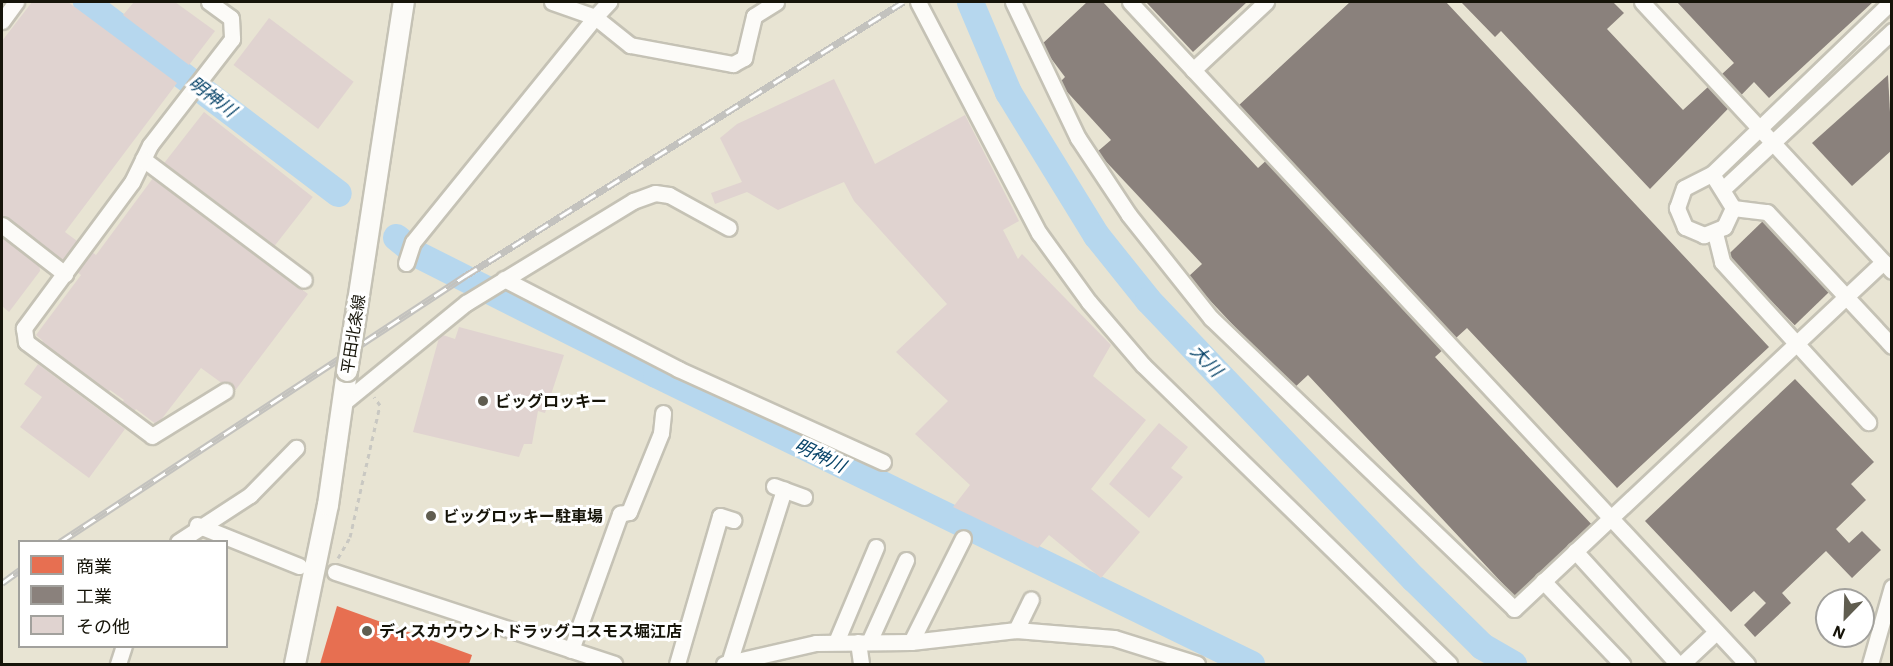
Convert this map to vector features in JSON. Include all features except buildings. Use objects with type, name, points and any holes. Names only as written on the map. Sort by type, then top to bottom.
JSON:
[{"type":"main road","name":"平田北条線","points":[[295,664],[326,515],[404,2]]},
{"type":"street","points":[[2,21],[16,2]]},
{"type":"street","points":[[209,2],[231,18],[235,32],[143,159],[65,274],[24,328],[26,342],[152,436],[225,391]]},
{"type":"street","points":[[552,2],[595,17],[630,45],[733,64],[744,58],[754,16],[776,2]]},
{"type":"street","points":[[406,263],[413,242],[609,2]]},
{"type":"street","points":[[918,2],[1040,233],[1089,302],[1143,365],[1449,664]]},
{"type":"street","points":[[1013,2],[1078,138],[1129,215],[1211,318],[1514,609],[1798,345],[1846,296],[1887,267],[1642,2]]},
{"type":"street","points":[[1130,2],[1747,664]]},
{"type":"street","points":[[1192,70],[1266,2]]},
{"type":"street","points":[[1712,174],[1725,188],[1733,208],[1731,218],[1715,233],[1694,233],[1677,208],[1684,188],[1712,174],[1890,2]]},
{"type":"street","points":[[1725,188],[1892,31]]},
{"type":"street","points":[[143,159],[304,280]]},
{"type":"street","points":[[342,404],[466,303],[655,193],[669,195],[729,228]]},
{"type":"street","points":[[1733,208],[1767,212],[1892,346]]},
{"type":"street","points":[[2,225],[65,274]]},
{"type":"street","points":[[1715,233],[1722,262],[1868,422]]},
{"type":"street","points":[[500,282],[678,369],[883,462]]},
{"type":"street","points":[[571,650],[620,514],[629,513],[653,453],[663,413]]},
{"type":"street","points":[[180,540],[197,525],[250,495],[296,448]]},
{"type":"street","points":[[804,497],[779,488],[727,664],[836,642],[911,642],[1016,630],[1114,638],[1197,664]]},
{"type":"street","points":[[677,664],[720,516],[733,520]]},
{"type":"street","points":[[197,525],[299,566]]},
{"type":"street","points":[[911,642],[963,538]]},
{"type":"street","points":[[836,642],[876,547]]},
{"type":"street","points":[[1575,551],[1680,664],[1716,632]]},
{"type":"street","points":[[861,664],[863,642],[906,560]]},
{"type":"street","points":[[336,565],[609,664]]},
{"type":"street","points":[[1544,581],[1622,664]]},
{"type":"street","points":[[1870,664],[1892,587]]},
{"type":"street","points":[[1016,630],[1031,599]]},
{"type":"street","points":[[118,664],[123,648]]},
{"type":"path","points":[[336,565],[342,543],[350,537],[380,405],[367,384]]},
{"type":"waterway","name":"明神川","points":[[86,2],[338,193]]},
{"type":"waterway","name":"大川","points":[[970,2],[1008,92],[1096,235],[1148,300],[1414,579],[1482,646],[1513,664]]},
{"type":"waterway","name":"明神川","points":[[396,237],[417,254],[656,374],[1251,664]]},
{"type":"railway","points":[[63,540],[465,276],[903,2]]},
{"type":"railway","points":[[2,583],[18,571]]},
{"type":"place","name":"ビッグロッキー","points":[[483,401]]},
{"type":"place","name":"ビッグロッキー駐車場","points":[[431,516]]},
{"type":"place","name":"ディスカウウントドラッグコスモス堀江店","points":[[367,631]]}]
